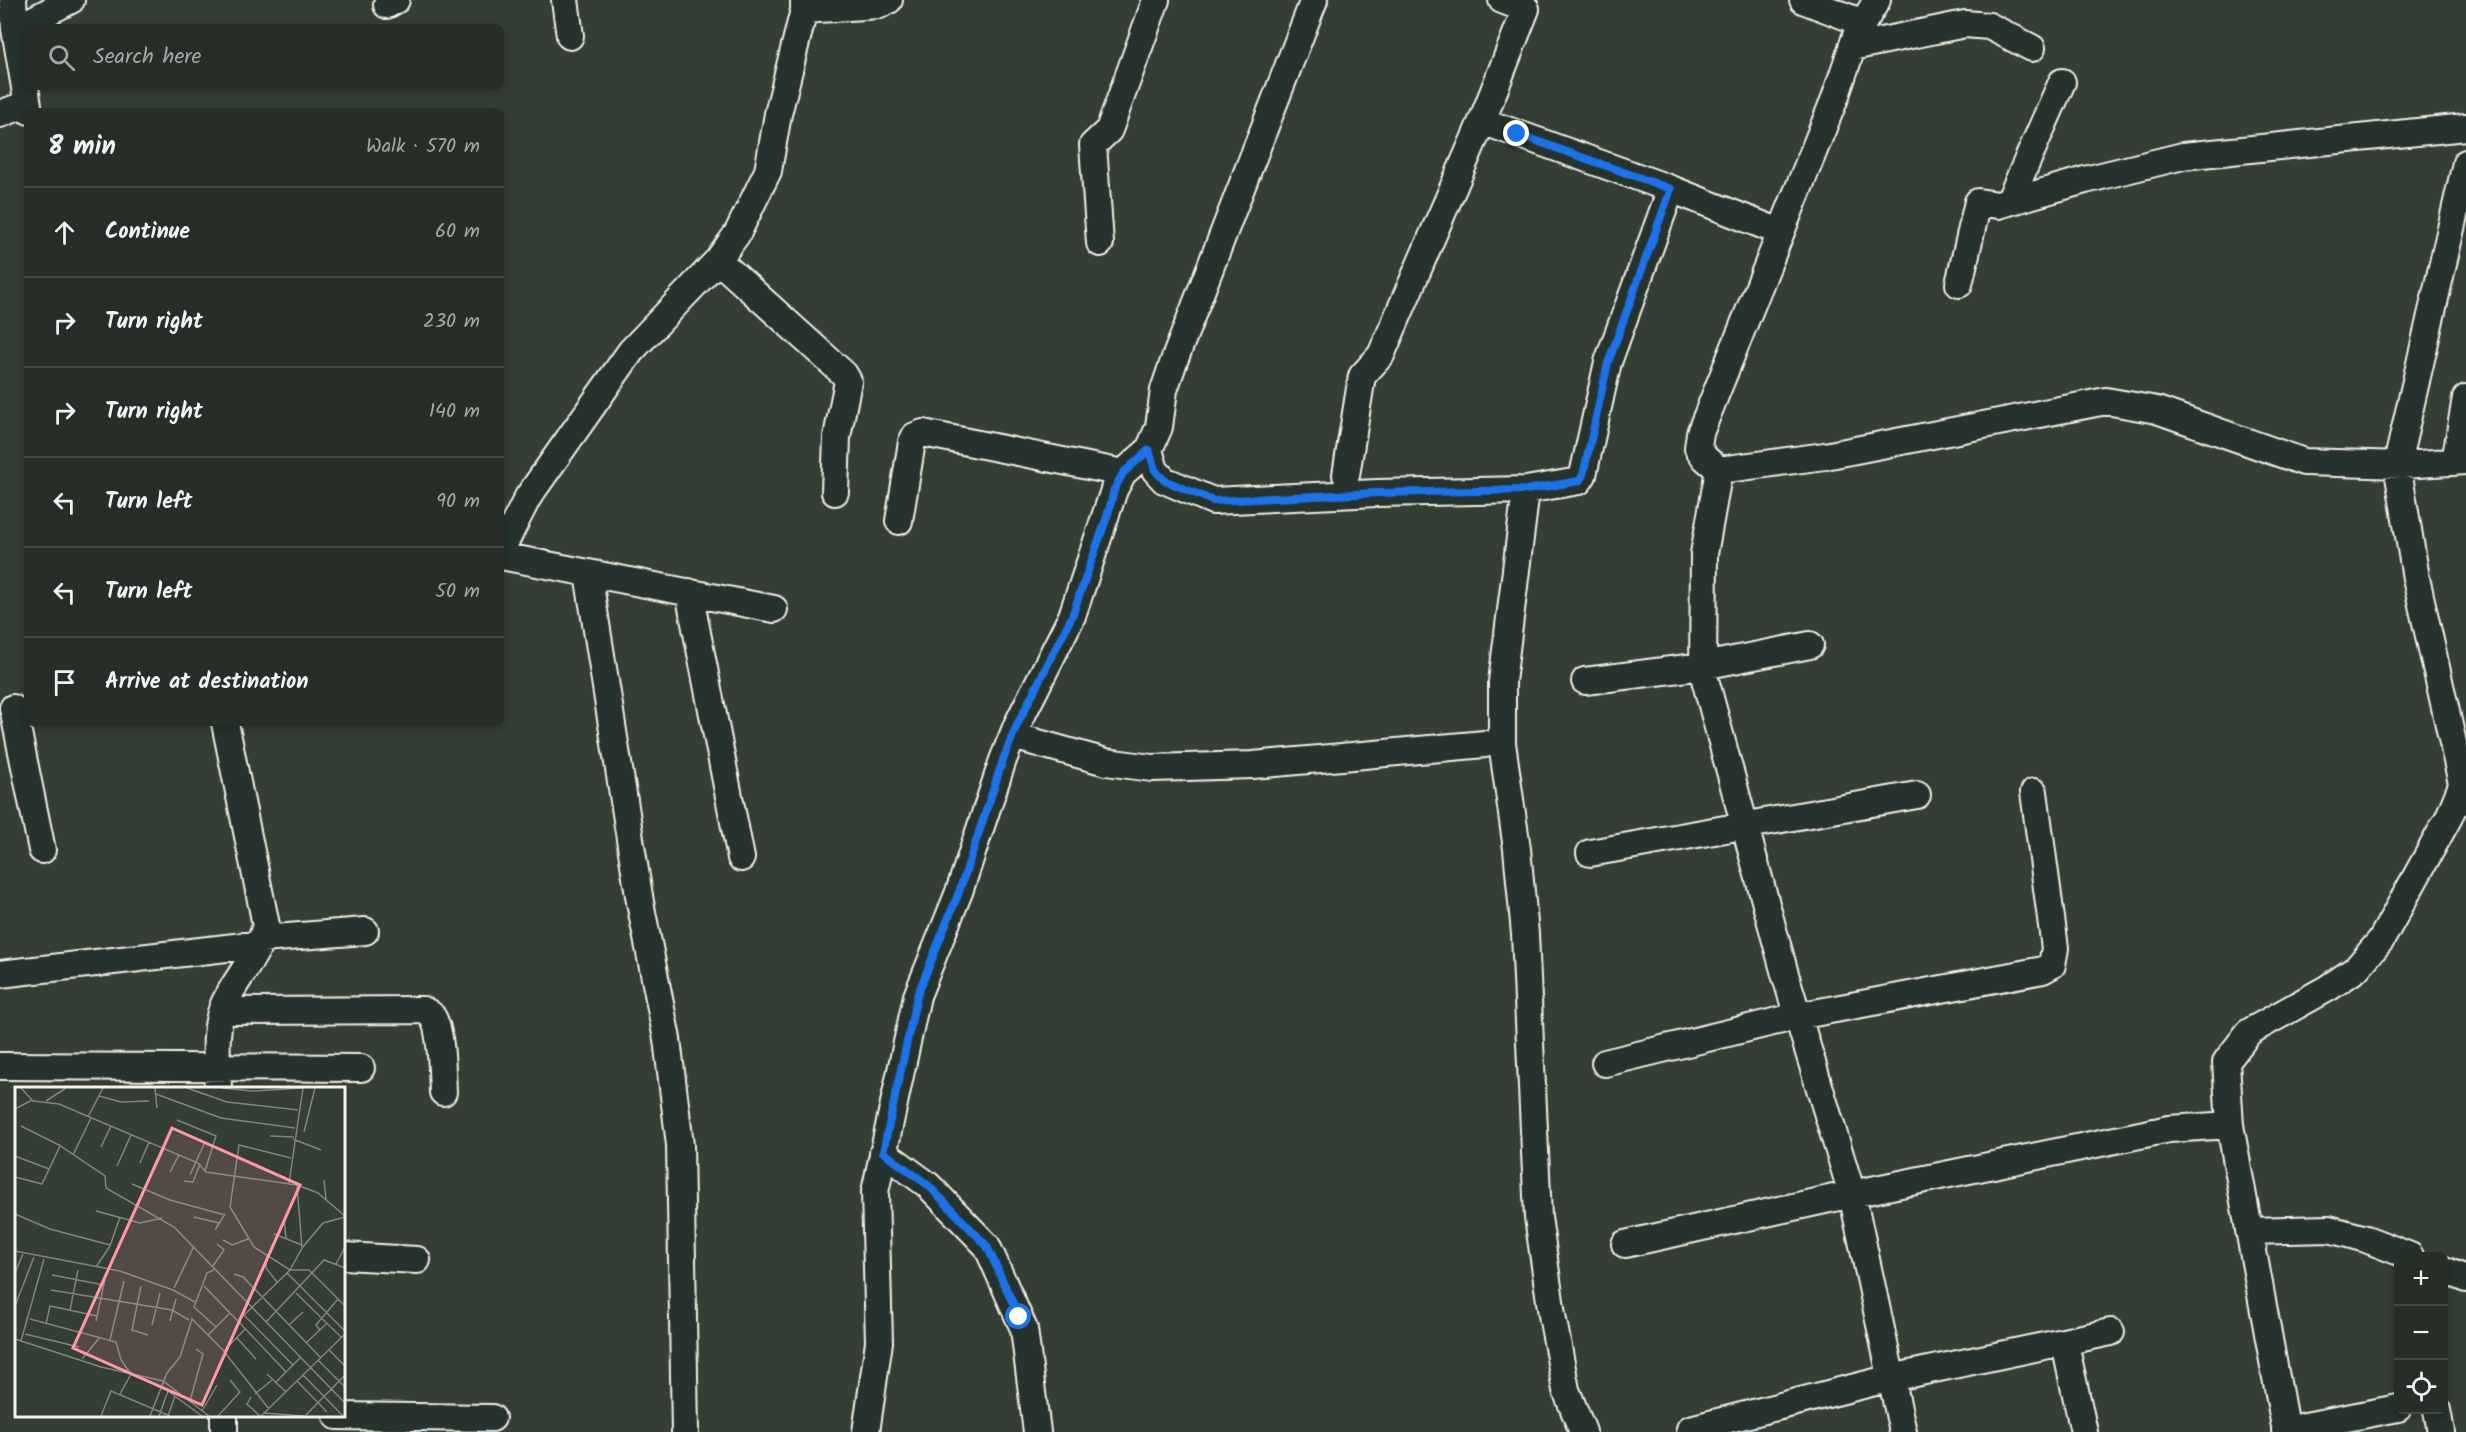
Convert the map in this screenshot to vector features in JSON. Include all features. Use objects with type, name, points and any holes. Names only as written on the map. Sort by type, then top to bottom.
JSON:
[{"type":"street","points":[[13,0],[15,29],[24,83]]},
{"type":"street","points":[[25,24],[71,0]]},
{"type":"street","points":[[566,0],[570,36]]},
{"type":"street","points":[[504,544],[528,497],[631,351],[718,260],[738,234],[768,171],[778,114],[804,5],[879,5],[889,0]]},
{"type":"street","points":[[1100,243],[1093,145],[1105,137],[1109,130],[1156,0]]},
{"type":"street","points":[[866,1432],[879,1342],[875,1192],[917,996],[959,892],[1003,760],[1072,616],[1108,514],[1114,490],[1123,473],[1149,450],[1160,427],[1164,390],[1174,361],[1314,0]]},
{"type":"street","points":[[1803,0],[1863,23]]},
{"type":"street","points":[[1877,0],[1852,47],[1834,98],[1700,433],[1698,448],[1705,458],[1719,470],[1825,456],[2106,401],[2157,410],[2304,462],[2397,464],[2461,461],[2466,398]]},
{"type":"street","points":[[1346,475],[1362,376],[1381,355],[1482,122],[1519,3]]},
{"type":"street","points":[[15,29],[24,24]]},
{"type":"street","points":[[1852,47],[1965,24],[1989,26],[2032,48]]},
{"type":"street","points":[[2009,202],[2062,82]]},
{"type":"street","points":[[0,114],[28,107],[25,90]]},
{"type":"street","points":[[1482,122],[1671,189],[1780,232]]},
{"type":"street","points":[[1959,284],[1978,202],[1998,205],[2183,156],[2466,127]]},
{"type":"street","points":[[2394,1409],[2285,1431],[2230,1125],[2226,1062],[2249,1032],[2328,988],[2356,969],[2375,947],[2465,790],[2416,578],[2397,464],[2466,163]]},
{"type":"street","points":[[1149,450],[1155,470],[1164,480],[1213,501],[1377,493],[1526,490],[1579,481],[1583,475],[1608,363],[1671,189]]},
{"type":"street","points":[[718,260],[844,374],[848,381],[837,437],[835,492]]},
{"type":"street","points":[[898,521],[912,442],[915,436],[923,433],[1123,473]]},
{"type":"street","points":[[1719,470],[1704,554],[1703,666],[1798,1016],[1852,1194],[1903,1432]]},
{"type":"street","points":[[1526,490],[1502,682],[1502,743],[1517,849],[1525,934],[1538,1217],[1552,1315],[1566,1390],[1583,1432]]},
{"type":"street","points":[[504,557],[774,609]]},
{"type":"street","points":[[588,573],[640,902],[667,1039],[680,1145],[685,1432]]},
{"type":"street","points":[[689,592],[741,858]]},
{"type":"street","points":[[1585,681],[1703,666],[1810,645]]},
{"type":"street","points":[[13,708],[42,850]]},
{"type":"street","points":[[218,1078],[217,1037],[224,1004],[262,941],[266,925],[226,726]]},
{"type":"street","points":[[1013,736],[1106,762],[1152,768],[1253,765],[1485,744]]},
{"type":"street","points":[[1605,1063],[1798,1016],[2043,970],[2052,965],[2055,948],[2034,792]]},
{"type":"street","points":[[1590,853],[1917,795]]},
{"type":"street","points":[[0,974],[262,941],[365,931]]},
{"type":"street","points":[[223,1011],[423,1010],[431,1014],[435,1024],[440,1048],[443,1092]]},
{"type":"street","points":[[0,1066],[218,1078],[361,1068]]},
{"type":"street","points":[[1625,1244],[1852,1194],[2169,1129],[2230,1125]]},
{"type":"street","points":[[883,1152],[928,1185],[987,1246],[1024,1329],[1037,1432]]},
{"type":"street","points":[[2249,1231],[2329,1229],[2366,1239],[2398,1252]]},
{"type":"street","points":[[345,1256],[417,1260]]},
{"type":"street","points":[[2448,1272],[2466,1279]]},
{"type":"street","points":[[1690,1429],[1755,1422],[1891,1378],[2065,1344],[2111,1332]]},
{"type":"street","points":[[2065,1344],[2084,1432]]},
{"type":"street","points":[[2438,1414],[2441,1432]]},
{"type":"street","points":[[345,1416],[492,1418]]},
{"type":"route","points":[[1019,1317],[987,1246],[928,1185],[883,1152],[917,996],[959,892],[1017,725],[1072,616],[1108,514],[1114,490],[1123,473],[1149,450],[1155,470],[1164,480],[1213,501],[1377,493],[1526,490],[1579,481],[1583,475],[1608,363],[1671,189],[1517,134]]}]
